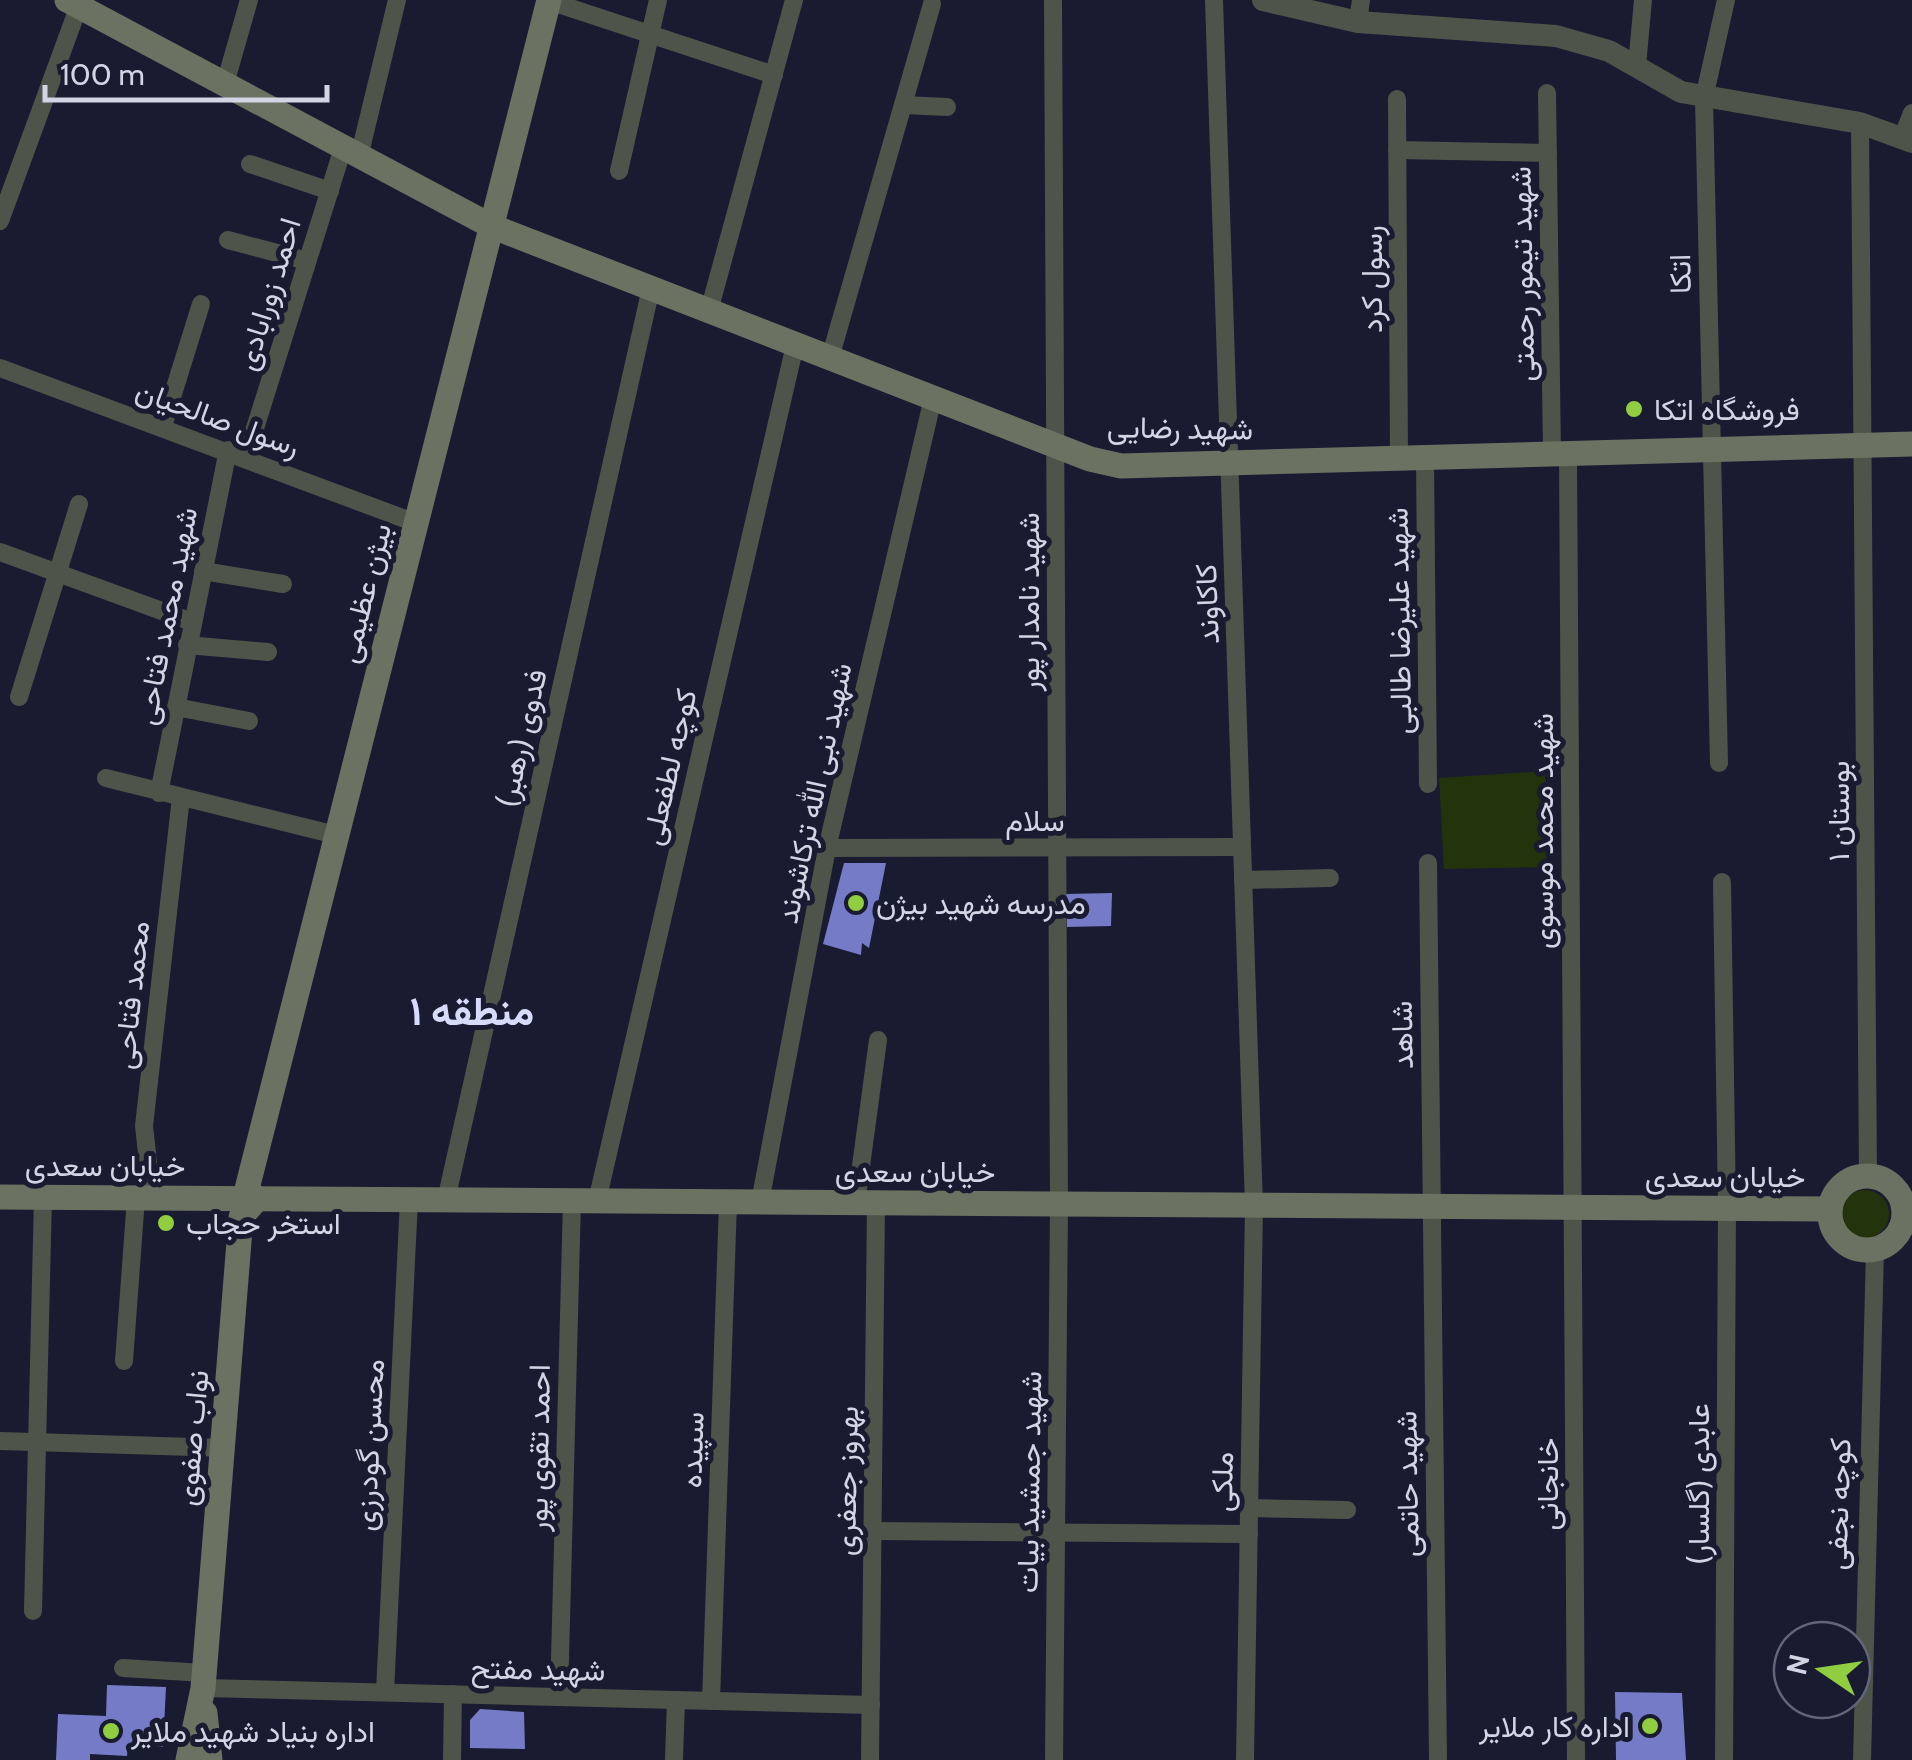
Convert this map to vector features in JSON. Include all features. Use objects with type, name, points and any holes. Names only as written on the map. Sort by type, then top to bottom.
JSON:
[{"type":"main road","name":"بیژن عظیمی","points":[[256,1199],[248,1188],[549,0]]},
{"type":"main road","name":"شهید رضایی","points":[[76,2],[491,226],[1055,446],[1121,466],[1912,444]]},
{"type":"main road","points":[[1868,1176],[1880,1178],[1899,1194],[1908,1217],[1895,1238],[1875,1250],[1863,1250],[1842,1241],[1830,1221],[1830,1209],[1847,1182],[1868,1176]]},
{"type":"main road","name":"خیابان سعدی","points":[[0,1197],[1830,1209]]},
{"type":"main road","name":"نواب صفوی","points":[[204,1680],[241,1217],[256,1199]]},
{"type":"main road","points":[[188,1760],[204,1680]]},
{"type":"main road","points":[[204,1680],[210,1760]]},
{"type":"street","points":[[225,84],[248,0]]},
{"type":"street","points":[[549,0],[774,74]]},
{"type":"street","points":[[619,170],[658,0]]},
{"type":"street","points":[[709,311],[794,0]]},
{"type":"street","name":"شهید نامدار پور","points":[[1053,0],[1060,1204]]},
{"type":"street","name":"کاکاوند","points":[[1214,0],[1254,1206]]},
{"type":"street","points":[[1263,0],[1556,36],[1608,51],[1681,92],[1860,123],[1907,140],[1912,114]]},
{"type":"street","points":[[1638,66],[1643,0]]},
{"type":"street","name":"اتکا","points":[[1719,763],[1704,98],[1726,0]]},
{"type":"street","name":"احمد زورابادی","points":[[237,453],[330,192],[351,152],[390,1]]},
{"type":"street","points":[[0,221],[76,2]]},
{"type":"street","points":[[830,358],[932,4]]},
{"type":"street","name":"شهید تیمور رحمتی","points":[[1547,93],[1560,454]]},
{"type":"street","name":"رسول کرد","points":[[1397,98],[1412,458]]},
{"type":"street","points":[[903,105],[947,108]]},
{"type":"street","name":"بوستان ۱","points":[[1860,123],[1868,1176]]},
{"type":"street","points":[[1397,150],[1548,152]]},
{"type":"street","points":[[250,164],[330,192]]},
{"type":"street","points":[[228,240],[308,262]]},
{"type":"street","name":"فدوی (رهبر)","points":[[446,1200],[651,288]]},
{"type":"street","points":[[162,426],[202,304]]},
{"type":"street","name":"کوچه لطفعلی","points":[[584,1201],[795,345]]},
{"type":"street","name":"رسول صالحیان","points":[[0,368],[237,453],[416,523]]},
{"type":"street","name":"شهید نبی الله ترکاشوند","points":[[760,1202],[828,848],[933,398]]},
{"type":"street","name":"شهید محمد فتاحی","points":[[160,793],[202,572],[237,453]]},
{"type":"street","name":"شهید محمد موسوی","points":[[1560,454],[1572,1208]]},
{"type":"street","name":"شهید علیرضا طالبی","points":[[1412,458],[1428,784]]},
{"type":"street","points":[[18,697],[79,504]]},
{"type":"street","points":[[0,552],[192,622]]},
{"type":"street","points":[[202,572],[283,584]]},
{"type":"street","points":[[187,646],[268,652]]},
{"type":"street","points":[[176,707],[248,721]]},
{"type":"street","points":[[106,778],[336,835]]},
{"type":"street","name":"محمد فتاحی","points":[[124,1361],[144,1198],[144,1126],[181,797]]},
{"type":"street","name":"سلام","points":[[828,848],[1242,847]]},
{"type":"street","name":"شاهد","points":[[1428,863],[1432,1206]]},
{"type":"street","points":[[1244,880],[1330,878]]},
{"type":"street","name":"عابدی (گلسار)","points":[[1722,882],[1727,1208],[1724,1760]]},
{"type":"street","name":"بهروز جعفری","points":[[870,1760],[872,1531],[866,1203],[878,1040]]},
{"type":"street","points":[[33,1611],[42,1198]]},
{"type":"street","name":"محسن گودرزی","points":[[384,1692],[409,1200]]},
{"type":"street","name":"احمد تقوی پور","points":[[559,1697],[584,1201]]},
{"type":"street","name":"سپیده","points":[[711,1701],[728,1202]]},
{"type":"street","name":"شهید جمشید بیات","points":[[1054,1760],[1060,1204]]},
{"type":"street","name":"ملکی","points":[[1245,1760],[1254,1206]]},
{"type":"street","name":"شهید حاتمی","points":[[1432,1206],[1438,1760]]},
{"type":"street","name":"خانجانی","points":[[1572,1208],[1576,1760]]},
{"type":"street","name":"کوچه نجفی","points":[[1862,1760],[1875,1250]]},
{"type":"street","points":[[0,1441],[225,1448]]},
{"type":"street","points":[[1249,1508],[1347,1510]]},
{"type":"street","points":[[872,1531],[1248,1534]]},
{"type":"street","name":"شهید مفتح","points":[[123,1668],[204,1680],[384,1692],[871,1705]]},
{"type":"street","points":[[452,1760],[453,1694]]},
{"type":"street","points":[[674,1760],[676,1700]]},
{"type":"green space","points":[[1546,771],[1547,867],[1444,869],[1439,778]]},
{"type":"green space","points":[[1865,1190],[1882,1197],[1889,1214],[1882,1231],[1865,1238],[1848,1231],[1841,1214],[1848,1197]]},
{"type":"building","name":"مدرسه شهید بیژن","points":[[844,863],[886,863],[869,948],[862,943],[861,955],[823,944]]},
{"type":"building","points":[[1112,893],[1111,926],[1067,927],[1066,894]]},
{"type":"building","name":"اداره بنیاد شهید ملایر","points":[[107,1685],[166,1687],[163,1747],[128,1745],[127,1756],[90,1754],[90,1760],[56,1760],[58,1714],[106,1716]]},
{"type":"building","name":"اداره کار ملایر","points":[[1615,1692],[1682,1693],[1686,1760],[1616,1760]]},
{"type":"building","points":[[480,1709],[524,1712],[525,1749],[470,1748],[470,1720]]},
{"type":"place","name":"فروشگاه اتکا","points":[[1634,409]]},
{"type":"place","name":"مدرسه شهید بیژن","points":[[856,903]]},
{"type":"place","name":"استخر حجاب","points":[[166,1223]]},
{"type":"place","name":"اداره کار ملایر","points":[[1650,1726]]},
{"type":"place","name":"اداره بنیاد شهید ملایر","points":[[111,1731]]},
{"type":"district","name":"منطقه ۱","points":[[472,1010]]}]
